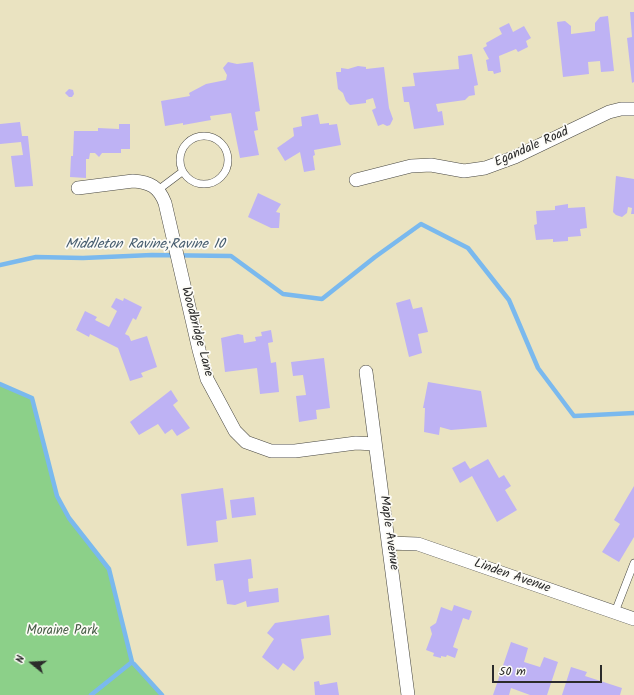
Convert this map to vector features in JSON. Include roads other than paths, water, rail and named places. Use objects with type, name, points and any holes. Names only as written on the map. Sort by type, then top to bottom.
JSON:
[{"type":"street","name":"Egandale Road","points":[[356,180],[411,166],[431,165],[464,170],[485,168],[515,157],[609,112],[621,109],[634,109]]},
{"type":"street","points":[[78,188],[132,181],[140,182],[158,190]]},
{"type":"street","name":"Woodbridge Lane","points":[[158,190],[165,203],[207,379],[235,431],[246,442],[271,451],[295,450],[356,443],[375,444]]},
{"type":"street","name":"Maple Avenue","points":[[366,372],[408,695]]},
{"type":"street","name":"Linden Avenue","points":[[389,543],[418,544],[634,619]]},
{"type":"lane","points":[[204,135],[212,137],[219,141],[225,148],[228,155],[226,170],[216,181],[201,185],[193,182],[182,172],[179,164],[179,156],[188,141],[195,137],[204,135]]},
{"type":"lane","points":[[158,190],[182,172]]},
{"type":"lane","points":[[615,612],[634,564]]},
{"type":"waterway","name":"Middleton Ravine;Ravine 10","points":[[0,265],[36,257],[83,258],[152,255],[231,256],[283,294],[322,299],[375,257],[421,224],[468,248],[509,300],[538,368],[574,416],[634,413]]},
{"type":"waterway","name":"Middleton Ravine;Ravine 10","points":[[0,384],[32,398],[57,496],[69,518],[109,569],[132,662],[91,695]]},
{"type":"waterway","name":"Middleton Ravine;Ravine 10","points":[[134,664],[162,695]]},
{"type":"park label","name":"Moraine Park","points":[[62,632]]}]
